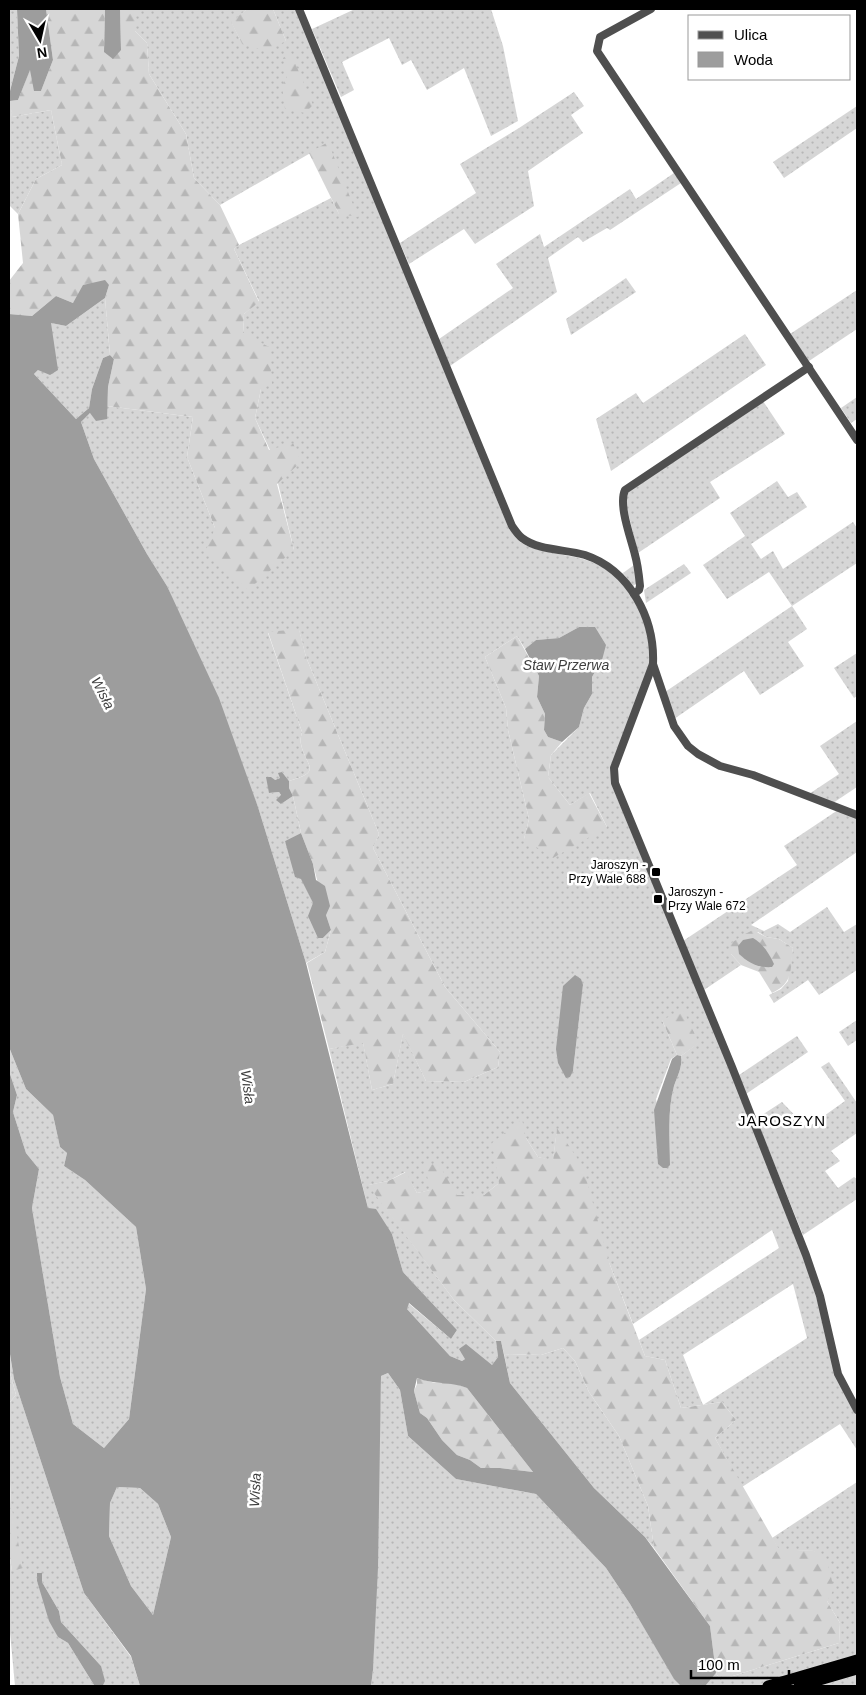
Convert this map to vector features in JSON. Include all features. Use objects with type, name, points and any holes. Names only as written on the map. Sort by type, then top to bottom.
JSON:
[{"type":"highway","points":[[768,1686],[857,1660]]},
{"type":"highway","points":[[799,1686],[857,1669]]},
{"type":"street","points":[[299,9],[512,526],[523,538],[537,545],[583,555],[599,561],[614,571],[634,594],[643,609],[654,648],[653,664],[614,768],[615,783],[735,1075],[806,1255],[820,1296],[838,1374],[857,1410]]},
{"type":"street","points":[[651,9],[600,38],[597,51],[857,440]]},
{"type":"street","points":[[634,594],[639,590],[640,586],[636,557],[623,504],[625,490],[809,367]]},
{"type":"street","points":[[653,664],[674,726],[688,746],[698,754],[720,766],[753,775],[857,815]]},
{"type":"green space","points":[[9,9],[17,9],[19,56],[10,91],[12,117],[51,110],[62,165],[36,179],[18,214],[9,205]]},
{"type":"green space","points":[[46,9],[105,9],[104,52],[121,50],[120,9],[135,9],[135,31],[147,43],[149,74],[186,134],[194,178],[220,205],[239,245],[234,249],[259,302],[244,314],[243,333],[269,347],[272,384],[261,389],[255,418],[269,450],[293,443],[301,462],[277,484],[294,550],[248,590],[206,550],[215,528],[187,457],[193,417],[107,406],[108,387],[114,359],[110,355],[105,298],[109,285],[73,303],[56,296],[32,316],[9,314],[9,281],[23,263],[18,214],[36,179],[62,165],[51,110],[12,117],[10,101],[18,100],[30,69],[41,91],[53,60]]},
{"type":"green space","points":[[135,9],[247,9],[232,23],[242,44],[286,41],[273,9],[296,9],[509,529],[518,540],[526,545],[543,551],[589,561],[603,568],[616,577],[635,602],[647,631],[650,662],[612,768],[613,788],[724,1055],[803,1255],[820,1310],[837,1378],[857,1416],[857,1450],[840,1424],[742,1487],[715,1438],[736,1420],[722,1402],[703,1405],[681,1408],[665,1360],[645,1356],[639,1340],[779,1248],[772,1230],[633,1324],[557,1129],[553,1161],[538,1157],[526,1138],[499,1183],[484,1195],[456,1195],[431,1190],[417,1193],[405,1172],[388,1181],[369,1185],[454,1300],[496,1341],[498,1357],[492,1365],[465,1359],[462,1361],[450,1356],[407,1309],[408,1303],[451,1339],[457,1330],[403,1272],[392,1234],[368,1208],[329,1049],[363,1042],[372,1090],[393,1084],[403,1033],[426,1081],[464,1082],[498,1067],[500,1052],[445,987],[373,848],[379,834],[306,657],[299,630],[268,633],[302,732],[301,743],[310,767],[309,771],[300,778],[289,781],[282,772],[280,778],[275,780],[269,793],[279,792],[281,804],[293,796],[301,833],[285,841],[313,903],[323,938],[331,930],[325,952],[306,963],[258,807],[167,586],[94,459],[81,422],[90,413],[106,419],[107,406],[193,417],[187,457],[215,528],[294,550],[270,450],[255,418],[261,389],[243,333],[244,314],[259,301],[234,249],[331,198],[339,214],[328,143],[220,205],[194,178],[186,134],[149,74],[147,43],[135,31]],"holes":[[[579,627],[602,660],[592,677],[592,694],[584,708],[579,727],[551,755],[548,777],[570,805],[590,793],[607,827],[524,839],[529,819],[508,730],[506,708],[485,657],[517,636],[525,649],[536,640],[559,638]],[[583,985],[573,1071],[563,987]],[[662,1020],[698,1043],[681,1056],[680,1068],[674,1086],[670,1115],[670,1165],[656,1099],[671,1059],[677,1055]],[[793,1284],[807,1338],[703,1405],[683,1355]]]},
{"type":"green space","points":[[247,9],[273,9],[286,41],[266,51],[242,44],[231,22]]},
{"type":"green space","points":[[355,9],[491,9],[503,46],[518,121],[491,136],[464,68],[427,90],[411,60],[402,65],[389,38],[342,62],[354,90],[341,97],[312,29]]},
{"type":"green space","points":[[291,53],[313,105],[305,113],[285,109],[282,86],[287,77],[283,58]]},
{"type":"green space","points":[[574,92],[584,106],[571,115],[583,133],[528,171],[534,206],[475,244],[464,229],[409,264],[400,243],[476,193],[460,164]]},
{"type":"green space","points":[[857,106],[857,128],[784,178],[773,162]]},
{"type":"green space","points":[[328,142],[358,217],[339,214],[309,153]]},
{"type":"green space","points":[[674,173],[681,183],[610,230],[607,228],[583,242],[578,237],[548,258],[557,292],[450,366],[439,339],[513,288],[496,264],[540,234],[544,247],[630,189],[636,199]]},
{"type":"green space","points":[[626,278],[636,292],[571,335],[566,319]]},
{"type":"green space","points":[[857,290],[857,329],[809,361],[790,334]]},
{"type":"green space","points":[[105,298],[110,355],[103,358],[92,389],[89,408],[76,419],[34,374],[38,370],[51,323],[66,326]]},
{"type":"green space","points":[[745,334],[766,365],[611,471],[596,419],[636,393],[643,403]]},
{"type":"green space","points":[[857,397],[857,419],[851,423],[841,408]]},
{"type":"green space","points":[[763,401],[785,434],[710,482],[720,498],[638,553],[625,500],[630,489]]},
{"type":"green space","points":[[777,481],[788,497],[797,492],[807,507],[751,544],[761,559],[773,551],[783,569],[853,522],[857,528],[857,563],[792,606],[769,572],[727,599],[703,565],[745,536],[730,513]]},
{"type":"green space","points":[[684,564],[691,573],[646,603],[644,590]]},
{"type":"green space","points":[[634,565],[637,583],[633,586],[623,573]]},
{"type":"green space","points":[[792,606],[807,629],[788,642],[804,666],[760,695],[744,671],[674,719],[665,692]]},
{"type":"green space","points":[[299,629],[306,657],[379,834],[373,848],[445,987],[500,1052],[498,1067],[464,1082],[426,1081],[403,1034],[393,1084],[372,1090],[363,1043],[329,1049],[307,963],[325,952],[331,930],[313,864],[301,833],[293,796],[289,788],[289,781],[306,774],[310,767],[301,743],[302,732],[268,632]]},
{"type":"green space","points":[[517,636],[539,676],[537,697],[545,714],[544,730],[548,737],[562,742],[551,755],[548,777],[570,805],[589,793],[607,827],[553,858],[524,839],[529,819],[508,730],[506,708],[485,657]]},
{"type":"green space","points":[[857,653],[857,696],[854,698],[834,668]]},
{"type":"green space","points":[[857,721],[857,787],[833,803],[809,794],[839,774],[820,746]]},
{"type":"green space","points":[[838,810],[857,818],[857,852],[751,925],[764,931],[778,924],[790,932],[827,907],[844,932],[857,924],[857,970],[819,995],[808,980],[774,1003],[769,995],[781,989],[788,981],[793,948],[779,939],[766,937],[758,932],[731,954],[741,965],[704,990],[683,941],[797,865],[784,846]]},
{"type":"green space","points":[[753,930],[766,937],[779,939],[793,948],[788,980],[772,993],[759,972],[741,965],[731,954],[730,944]]},
{"type":"green space","points":[[683,1010],[699,1043],[681,1056],[677,1055],[662,1020]]},
{"type":"green space","points":[[857,1020],[857,1040],[848,1046],[839,1032]]},
{"type":"green space","points":[[797,1036],[808,1052],[746,1094],[739,1075]]},
{"type":"green space","points":[[9,1047],[26,1089],[53,1115],[60,1147],[67,1153],[64,1166],[85,1180],[136,1227],[146,1289],[129,1419],[104,1448],[73,1424],[60,1377],[32,1208],[39,1169],[26,1153],[13,1112],[17,1095],[9,1071]]},
{"type":"green space","points":[[829,1062],[857,1103],[857,1133],[831,1151],[840,1161],[825,1171],[838,1188],[854,1177],[857,1179],[857,1199],[803,1235],[756,1119],[782,1102],[807,1128],[845,1101],[821,1067]]},
{"type":"green space","points":[[522,1119],[526,1138],[538,1157],[553,1160],[557,1128],[583,1167],[610,1265],[645,1356],[665,1360],[681,1408],[722,1402],[736,1420],[715,1438],[779,1549],[814,1551],[827,1561],[834,1589],[827,1601],[840,1623],[839,1643],[720,1680],[716,1673],[710,1626],[654,1548],[648,1506],[619,1436],[589,1392],[575,1361],[563,1348],[541,1355],[504,1354],[501,1341],[496,1341],[454,1300],[368,1185],[388,1181],[406,1172],[417,1193],[430,1190],[425,1166],[438,1163],[457,1195],[484,1195],[499,1183],[492,1143]]},
{"type":"green space","points":[[563,1348],[575,1361],[589,1392],[619,1436],[648,1506],[654,1548],[594,1488],[510,1383],[504,1354],[541,1355]]},
{"type":"green space","points":[[9,1349],[14,1379],[84,1593],[131,1657],[140,1686],[15,1686],[9,1622],[9,1552],[12,1571],[9,1403],[16,1395],[9,1369]],"holes":[[[42,1573],[42,1582],[59,1611],[61,1622],[101,1666],[94,1685],[68,1643],[58,1637],[37,1581]]]},
{"type":"green space","points":[[9,1369],[16,1395],[9,1403]]},
{"type":"green space","points":[[388,1373],[400,1390],[408,1436],[456,1479],[536,1494],[606,1568],[674,1678],[681,1686],[371,1686],[381,1376]]},
{"type":"green space","points":[[417,1378],[435,1383],[454,1383],[467,1388],[533,1472],[481,1468],[470,1460],[457,1455],[442,1440],[427,1418],[420,1413],[414,1391]]},
{"type":"green space","points":[[9,1482],[11,1504],[23,1568],[12,1571],[9,1552]]},
{"type":"green space","points":[[857,1482],[857,1686],[704,1686],[716,1673],[720,1680],[839,1643],[840,1623],[827,1601],[814,1551],[779,1550],[772,1538]]},
{"type":"green space","points":[[117,1487],[140,1488],[158,1504],[171,1537],[153,1615],[131,1586],[109,1536],[110,1503]]},
{"type":"water","points":[[17,9],[46,9],[53,60],[41,91],[34,91],[30,70],[18,100],[10,101],[10,91],[19,56]]},
{"type":"water","points":[[105,9],[120,9],[121,50],[113,59],[104,52]]},
{"type":"water","name":"Wisła","points":[[105,280],[109,285],[105,298],[66,326],[51,323],[58,370],[50,375],[38,370],[34,374],[76,419],[89,408],[92,389],[103,358],[110,355],[114,359],[108,387],[107,419],[96,421],[90,413],[81,422],[94,459],[167,586],[219,698],[258,807],[306,963],[368,1208],[376,1209],[392,1234],[403,1272],[457,1330],[451,1339],[409,1303],[407,1309],[450,1356],[462,1361],[465,1359],[459,1349],[466,1344],[492,1365],[498,1357],[496,1341],[501,1341],[510,1383],[594,1488],[645,1537],[710,1626],[716,1673],[705,1686],[681,1686],[674,1679],[630,1604],[606,1568],[536,1494],[456,1479],[408,1436],[400,1390],[388,1373],[381,1376],[378,1567],[371,1686],[140,1686],[131,1656],[84,1593],[14,1379],[9,1348],[9,1071],[17,1095],[13,1112],[26,1153],[39,1169],[32,1208],[60,1377],[73,1424],[104,1448],[129,1419],[146,1289],[136,1227],[85,1180],[64,1166],[67,1153],[60,1147],[53,1115],[26,1089],[9,1047],[9,314],[32,316],[56,296],[73,303],[83,285]],"holes":[[[417,1378],[467,1388],[533,1472],[481,1468],[470,1460],[457,1455],[442,1440],[427,1418],[420,1413],[414,1391]],[[117,1487],[140,1488],[158,1504],[171,1537],[153,1615],[131,1586],[109,1536],[110,1503]]]},
{"type":"water","name":"Staw Przerwa","points":[[579,627],[595,627],[606,645],[602,660],[592,677],[592,694],[584,708],[579,727],[562,742],[548,737],[544,730],[545,714],[537,697],[539,676],[525,649],[536,640],[559,638]]},
{"type":"water","points":[[282,772],[289,781],[289,788],[293,796],[281,804],[276,800],[281,795],[279,792],[269,793],[266,777],[271,777],[275,780],[280,778],[278,773]]},
{"type":"water","points":[[301,833],[313,864],[316,880],[325,886],[330,906],[326,915],[331,930],[323,938],[318,938],[308,916],[313,903],[301,879],[295,877],[285,841]]},
{"type":"water","points":[[753,938],[768,953],[774,964],[772,967],[762,967],[754,964],[739,954],[738,946],[743,940]]},
{"type":"water","points":[[575,975],[581,979],[583,985],[573,1071],[570,1077],[566,1078],[558,1063],[556,1049],[563,986]]},
{"type":"water","points":[[677,1055],[681,1056],[681,1064],[670,1105],[670,1165],[667,1168],[663,1168],[658,1164],[654,1110],[672,1059]]},
{"type":"water","points":[[37,1573],[42,1573],[42,1582],[59,1611],[61,1622],[101,1666],[105,1681],[103,1685],[94,1685],[68,1643],[58,1637],[49,1621],[37,1581]]},
{"type":"place","name":"Jaroszyn - Przy Wale 688","points":[[656,872]]},
{"type":"place","name":"Jaroszyn - Przy Wale 672","points":[[658,899]]},
{"type":"district","name":"JAROSZYN","points":[[782,1120]]}]
